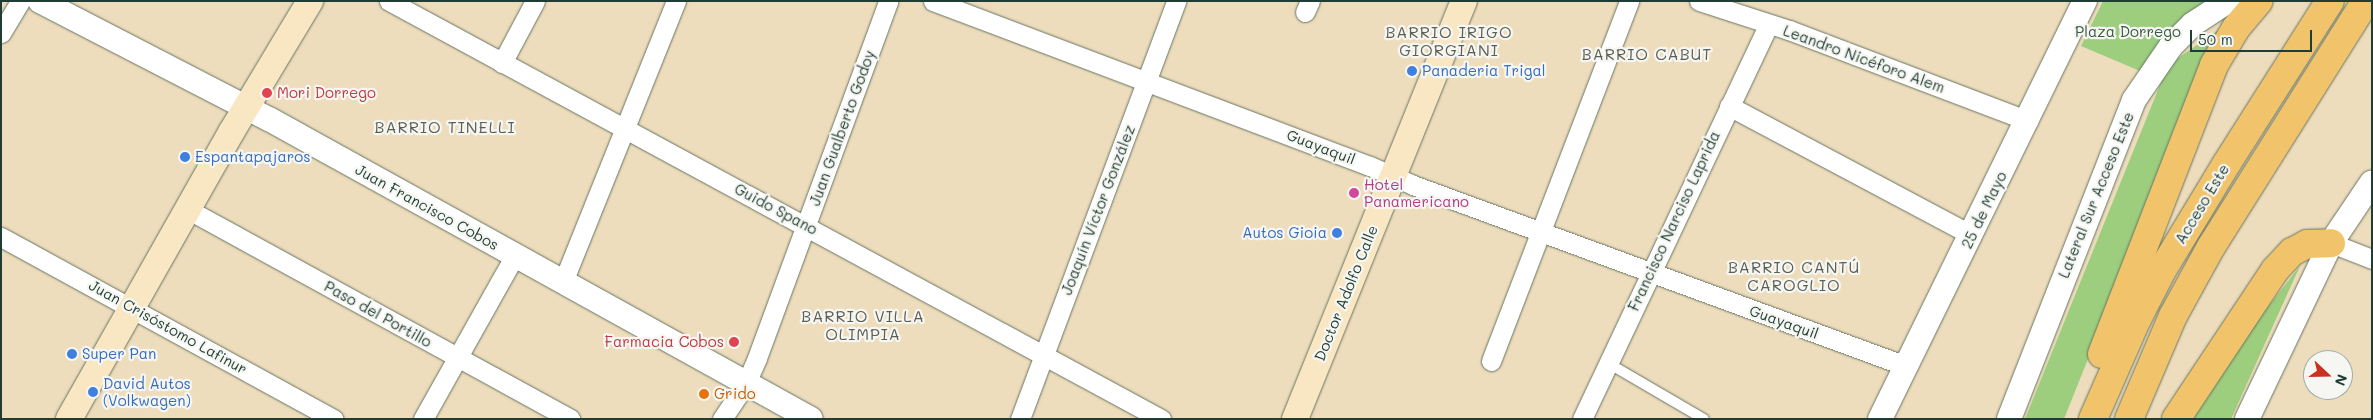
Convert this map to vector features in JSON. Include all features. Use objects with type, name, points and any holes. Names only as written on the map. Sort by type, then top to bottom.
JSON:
[{"type":"highway","points":[[2082,419],[2098,364],[2214,65],[2236,28],[2259,1]]},
{"type":"highway","name":"Acceso Este","points":[[2093,419],[2133,327],[2161,272],[2328,5]]},
{"type":"highway","name":"Acceso Este","points":[[2129,419],[2170,324],[2211,247],[2360,11]]},
{"type":"highway","points":[[2176,419],[2275,270],[2292,252],[2307,244],[2331,243]]},
{"type":"main road","points":[[69,419],[187,209],[310,1]]},
{"type":"main road","name":"Doctor Adolfo Calle","points":[[1295,419],[1464,1]]},
{"type":"street","points":[[1,33],[20,1]]},
{"type":"street","name":"Juan Francisco Cobos","points":[[40,1],[246,107],[811,419]]},
{"type":"street","name":"Guido Spano","points":[[389,1],[624,130],[808,225],[1161,419]]},
{"type":"street","points":[[502,63],[535,1]]},
{"type":"street","points":[[563,282],[676,1]]},
{"type":"street","name":"Juan Gualberto Godoy","points":[[722,419],[746,383],[808,225],[888,1]]},
{"type":"street","name":"Guayaquil","points":[[933,1],[1393,177],[1649,273],[1906,366]]},
{"type":"street","name":"Joaquín Víctor González","points":[[1020,419],[1176,1]]},
{"type":"street","points":[[1491,361],[1629,1]]},
{"type":"street","name":"Leandro Nicéforo Alem","points":[[1699,1],[2028,121]]},
{"type":"street","name":"25 de Mayo","points":[[1880,419],[2086,1]]},
{"type":"street","name":"Lateral Sur Acceso Este","points":[[2009,419],[2134,100],[2170,46],[2194,24],[2228,1]]},
{"type":"street","name":"Francisco Narciso Laprida","points":[[1582,419],[1649,273],[1768,25]]},
{"type":"street","points":[[1729,106],[1972,235]]},
{"type":"street","points":[[2247,419],[2331,243],[2372,182]]},
{"type":"street","name":"Paso del Portillo","points":[[187,209],[570,419]]},
{"type":"street","name":"Juan Crisóstomo Lafinur","points":[[1,236],[334,419]]},
{"type":"street","points":[[2331,243],[2372,259]]},
{"type":"street","points":[[422,419],[514,255]]},
{"type":"lane","points":[[1608,363],[1704,419]]},
{"type":"green space","name":"Plaza Dorrego","points":[[2103,1],[2210,1],[2162,40],[2140,71],[2081,46]]},
{"type":"green space","points":[[2220,29],[2064,419],[2025,419],[2168,65]]},
{"type":"green space","points":[[2300,266],[2231,419],[2193,419],[2259,318]]},
{"type":"place","name":"Panaderia Trigal","points":[[1412,71]]},
{"type":"place","name":"Mori Dorrego","points":[[267,93]]},
{"type":"place","name":"Espantapajaros","points":[[185,157]]},
{"type":"place","name":"Hotel Panamericano","points":[[1354,193]]},
{"type":"place","name":"Autos Gioia","points":[[1337,233]]},
{"type":"place","name":"Farmacia Cobos","points":[[734,342]]},
{"type":"place","name":"Super Pan","points":[[72,354]]},
{"type":"place","name":"David Autos (Volkwagen)","points":[[93,392]]},
{"type":"place","name":"Grido","points":[[704,394]]},
{"type":"district","name":"BARRIO IRIGO GIORGIANI","points":[[1449,41]]},
{"type":"district","name":"BARRIO CABUT","points":[[1647,54]]},
{"type":"district","name":"BARRIO TINELLI","points":[[445,127]]},
{"type":"district","name":"BARRIO CANTÚ CAROGLIO","points":[[1794,276]]},
{"type":"district","name":"BARRIO VILLA OLIMPIA","points":[[863,325]]}]
